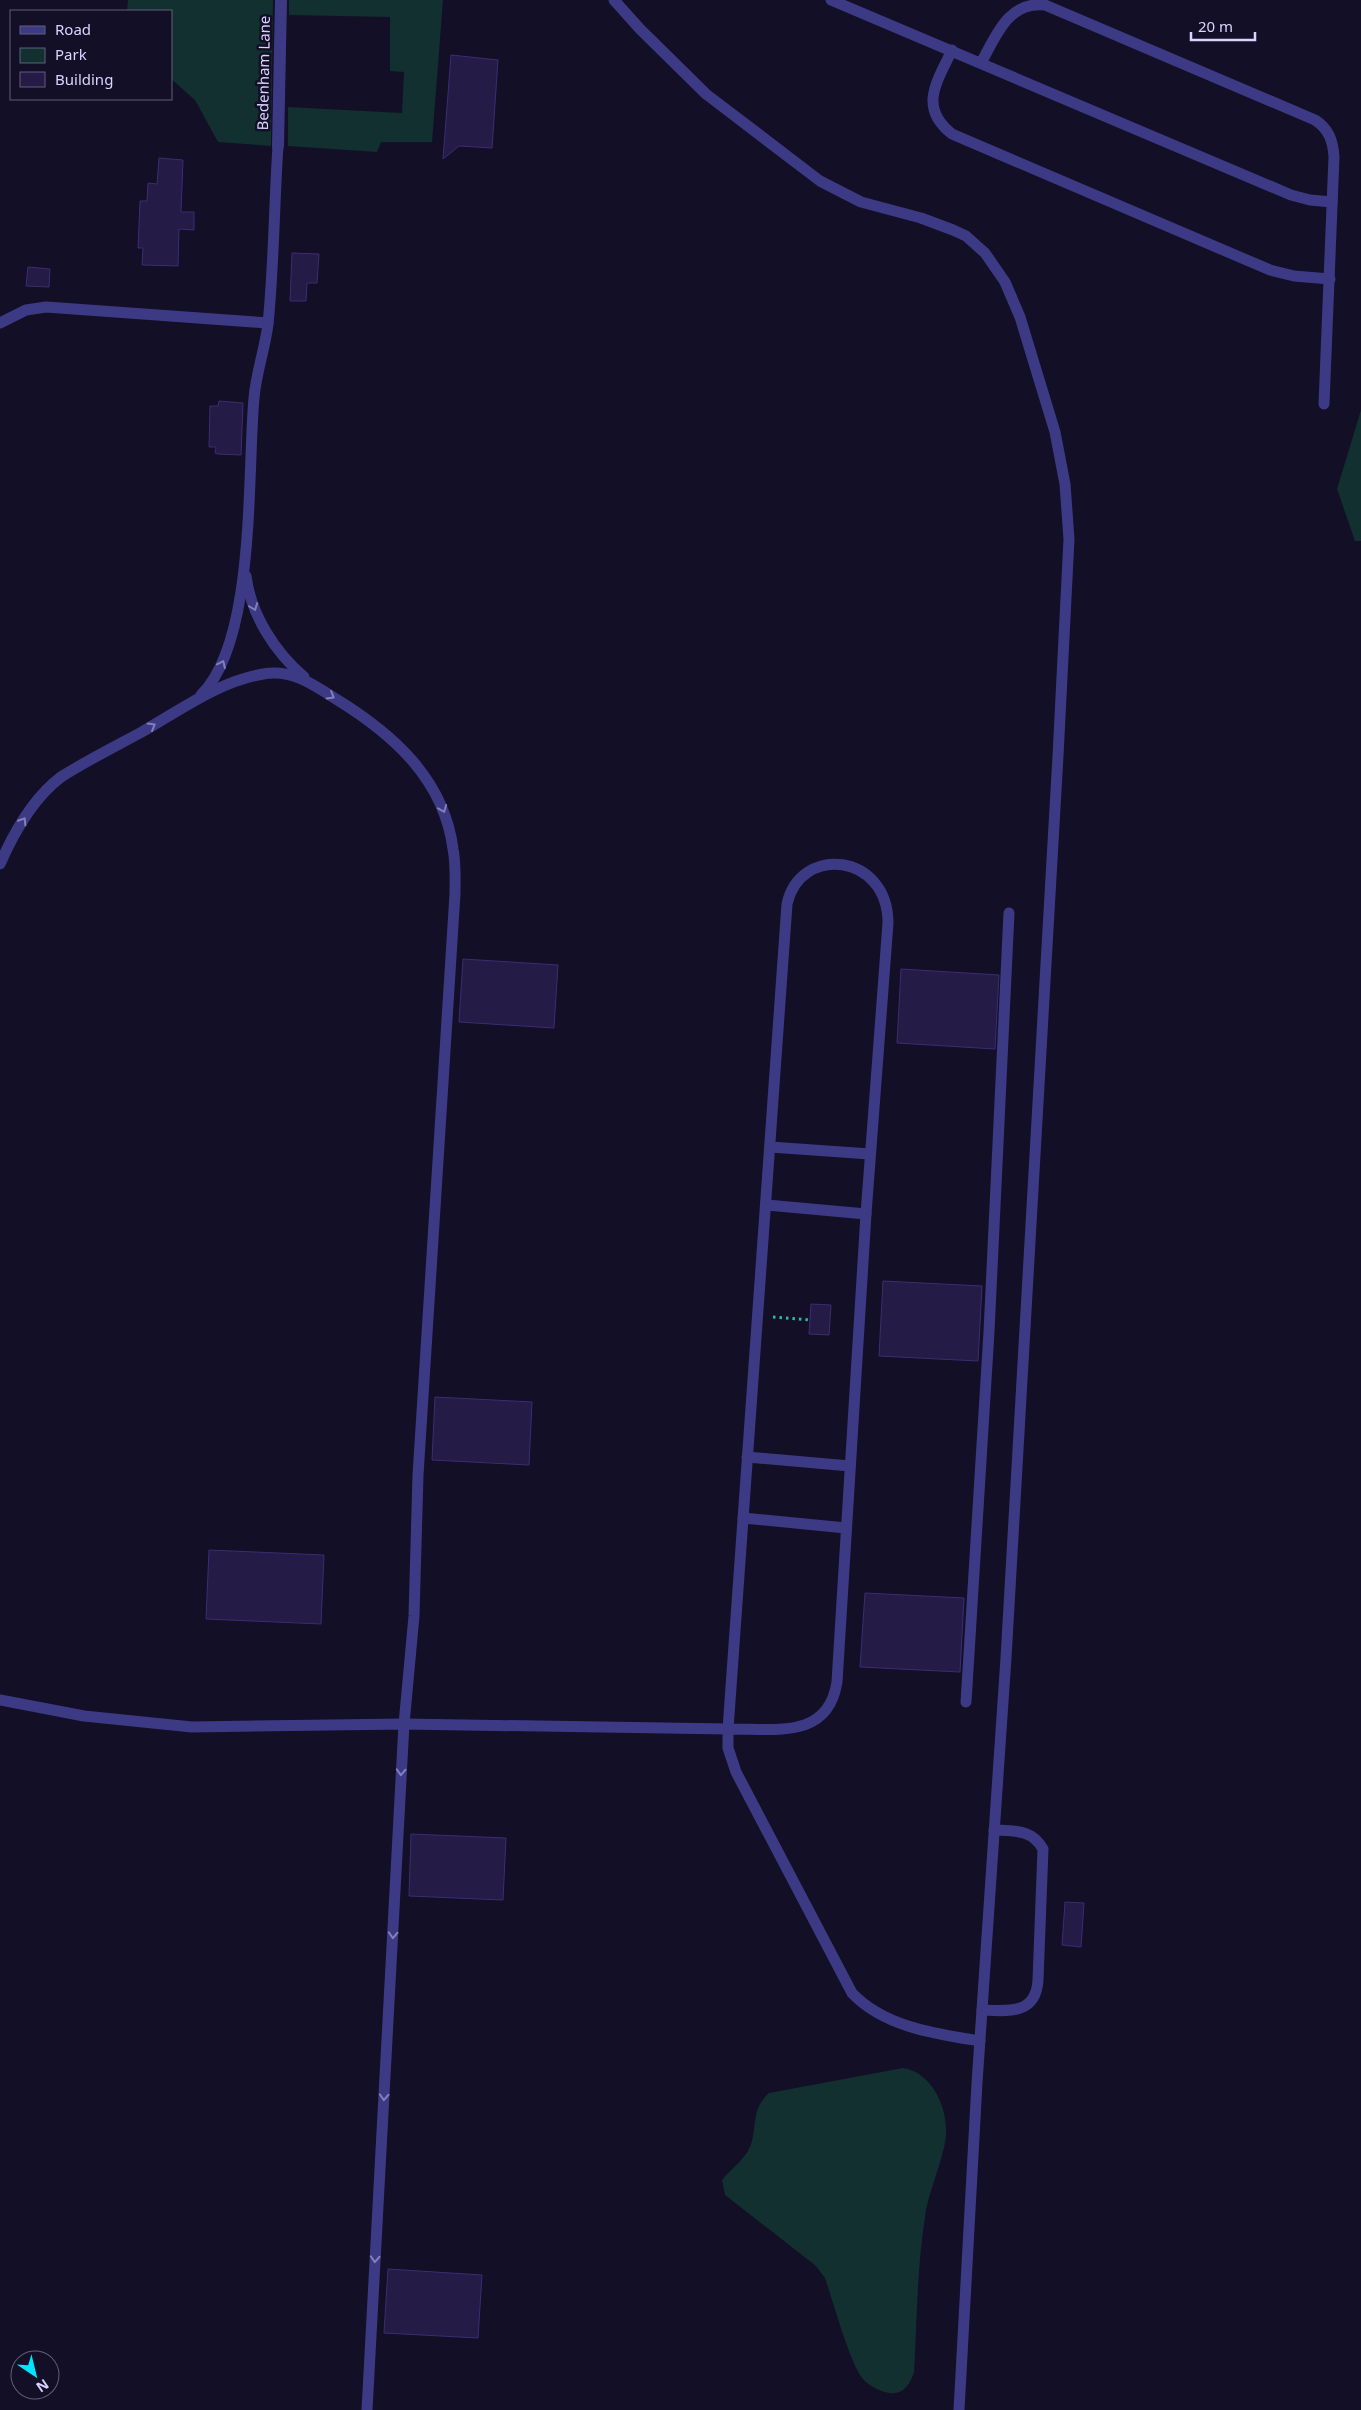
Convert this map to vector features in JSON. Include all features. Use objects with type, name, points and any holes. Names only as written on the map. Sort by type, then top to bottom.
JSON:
[{"type":"street","name":"Bedenham Lane","points":[[278,146],[281,0]]},
{"type":"lane","points":[[614,0],[640,29],[706,94],[814,177],[848,197],[921,218],[953,230],[966,236],[985,253],[1005,282],[1020,317],[1055,432],[1062,465],[1069,539],[1059,746],[959,2410]]},
{"type":"lane","points":[[831,0],[1291,195],[1310,200],[1332,202]]},
{"type":"lane","points":[[981,63],[1002,25],[1012,13],[1032,5],[1052,8],[1320,123],[1328,131],[1334,150],[1324,404]]},
{"type":"lane","points":[[952,50],[932,97],[935,114],[952,134],[1270,270],[1294,276],[1330,279]]},
{"type":"lane","points":[[193,703],[212,682],[226,656],[236,616],[244,560],[254,399],[268,323],[278,146]]},
{"type":"lane","points":[[0,323],[26,310],[46,307],[268,323]]},
{"type":"lane","points":[[244,560],[250,597],[259,619],[286,659],[314,685],[372,724],[415,762],[441,804],[454,849],[455,894],[418,1475],[414,1616],[404,1724],[366,2410]]},
{"type":"lane","points":[[0,864],[29,811],[52,784],[69,772],[234,682],[261,674],[277,672],[290,674],[314,685]]},
{"type":"lane","points":[[0,1700],[77,1715],[176,1726],[404,1724],[728,1728],[779,1729],[800,1727],[818,1718],[829,1706],[837,1682],[866,1214],[888,913],[884,899],[867,874],[857,868],[838,864],[825,865],[805,875],[794,886],[788,896],[767,1205],[742,1518],[728,1728],[728,1748],[732,1764],[852,1993],[865,2005],[898,2023],[980,2041]]},
{"type":"lane","points":[[966,1702],[989,1342],[1010,913]]},
{"type":"lane","points":[[770,1147],[870,1154]]},
{"type":"lane","points":[[767,1205],[866,1214]]},
{"type":"lane","points":[[747,1458],[850,1466]]},
{"type":"lane","points":[[742,1518],[846,1528]]},
{"type":"lane","points":[[982,2010],[1010,2011],[1024,2007],[1035,1995],[1038,1980],[1042,1849],[1034,1837],[1028,1833],[994,1830]]},
{"type":"path","points":[[758,1316],[810,1320]]},
{"type":"green space","points":[[128,0],[273,0],[271,146],[218,142],[195,100],[172,80],[172,10],[127,10]]},
{"type":"green space","points":[[289,0],[443,0],[432,142],[381,142],[377,152],[288,146],[288,107],[402,113],[404,72],[390,71],[390,17],[289,15]]},
{"type":"green space","points":[[1361,410],[1361,541],[1355,541],[1337,489]]},
{"type":"green space","points":[[903,2068],[921,2075],[934,2090],[943,2108],[946,2137],[927,2207],[922,2236],[914,2373],[903,2390],[890,2393],[868,2384],[858,2371],[847,2347],[825,2278],[816,2266],[725,2195],[722,2180],[741,2160],[750,2147],[759,2106],[769,2093]]},
{"type":"building","points":[[451,55],[498,60],[492,148],[459,146],[443,159]]},
{"type":"building","points":[[159,158],[183,160],[181,212],[194,212],[194,230],[179,229],[178,266],[142,265],[143,248],[138,248],[140,201],[147,201],[148,183],[157,184]]},
{"type":"building","points":[[292,253],[319,254],[317,283],[307,283],[306,301],[290,301]]},
{"type":"building","points":[[28,267],[50,269],[49,287],[26,286]]},
{"type":"building","points":[[219,401],[243,403],[241,455],[218,454],[215,453],[216,447],[209,447],[210,406],[218,406]]},
{"type":"building","points":[[463,959],[558,965],[554,1028],[459,1022]]},
{"type":"building","points":[[901,969],[999,975],[995,1049],[897,1043]]},
{"type":"building","points":[[883,1281],[982,1286],[978,1361],[879,1356]]},
{"type":"building","points":[[811,1304],[831,1305],[829,1335],[809,1334]]},
{"type":"building","points":[[435,1397],[532,1402],[529,1465],[432,1460]]},
{"type":"building","points":[[209,1550],[324,1555],[321,1624],[206,1619]]},
{"type":"building","points":[[865,1593],[964,1598],[960,1672],[860,1667]]},
{"type":"building","points":[[411,1834],[506,1838],[503,1900],[409,1896]]},
{"type":"building","points":[[1065,1902],[1084,1903],[1081,1947],[1062,1945]]},
{"type":"building","points":[[388,2269],[482,2275],[478,2338],[384,2333]]}]
